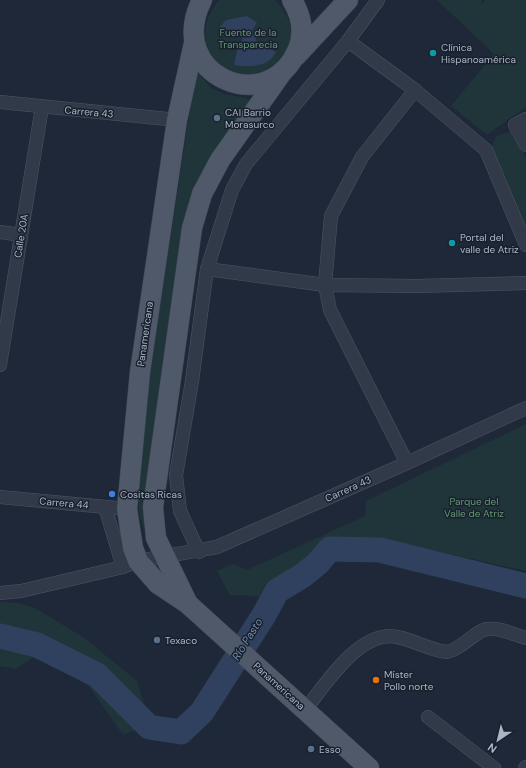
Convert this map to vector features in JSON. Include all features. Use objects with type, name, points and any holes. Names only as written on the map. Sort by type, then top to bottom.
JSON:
[{"type":"main road","points":[[202,0],[195,13],[192,28],[194,43],[200,58],[210,70],[223,79],[238,84],[255,84],[265,82],[288,65],[300,43],[302,26],[297,9],[292,0]]},
{"type":"main road","name":"Panamericana","points":[[188,604],[156,538],[153,507],[192,228],[202,194],[220,160],[288,65],[348,0]]},
{"type":"main road","name":"Panamericana","points":[[194,43],[177,120],[140,372],[127,509],[133,548],[131,564],[188,604],[369,768]]},
{"type":"street","points":[[199,552],[180,511],[176,475],[192,381],[207,269],[232,190],[246,164],[348,41],[378,0]]},
{"type":"street","points":[[348,41],[415,90],[486,150],[526,245]]},
{"type":"street","points":[[407,463],[330,310],[325,285],[331,216],[362,157],[415,90]]},
{"type":"street","name":"Carrera 43","points":[[0,102],[177,120]]},
{"type":"street","name":"Calle 20A","points":[[0,365],[42,107]]},
{"type":"street","points":[[526,119],[515,125],[526,145]]},
{"type":"street","points":[[0,232],[21,235]]},
{"type":"street","points":[[207,269],[325,285],[418,286],[526,283]]},
{"type":"street","points":[[172,379],[192,381]]},
{"type":"street","name":"Carrera 43","points":[[0,593],[21,591],[166,556],[199,552],[217,547],[407,463],[526,408]]},
{"type":"street","name":"Carrera 44","points":[[0,497],[127,509]]},
{"type":"street","points":[[105,507],[131,564]]},
{"type":"street","points":[[305,710],[358,648],[371,640],[396,636],[447,652],[454,650],[486,629],[498,630],[526,638]]},
{"type":"street","points":[[428,717],[494,768]]},
{"type":"green space","name":"Fuente de la Transparecia","points":[[219,0],[275,0],[279,4],[289,20],[291,38],[288,48],[275,66],[265,73],[246,76],[227,70],[219,64],[208,48],[205,34],[209,16]]},
{"type":"green space","points":[[437,0],[481,0],[481,5],[485,0],[526,0],[526,107],[487,135],[451,106],[494,54]]},
{"type":"green space","points":[[196,70],[211,88],[225,94],[255,100],[221,146],[160,398],[144,530],[139,511],[138,452]]},
{"type":"green space","points":[[512,131],[526,158],[526,229],[490,150],[496,136]]},
{"type":"green space","name":"Parque del Valle de Atriz","points":[[526,424],[526,571],[379,538],[325,539],[292,570],[266,584],[259,596],[230,595],[217,571],[233,564],[247,570],[365,516],[366,501]]},
{"type":"green space","points":[[0,602],[19,603],[35,608],[83,637],[137,681],[146,710],[136,730],[123,735],[86,682],[66,669],[36,656],[15,669],[0,666]]},
{"type":"water","points":[[247,16],[257,23],[252,30],[257,42],[276,52],[273,57],[263,64],[252,66],[234,65],[238,47],[243,39],[238,34],[224,32],[219,28],[226,20]]},
{"type":"waterway","name":"Río Pasto","points":[[0,636],[37,645],[97,675],[149,727],[181,732],[202,712],[264,615],[277,591],[302,576],[317,564],[330,549],[380,550],[526,586]]},
{"type":"place","name":"Clínica Hispanoamérica","points":[[433,53]]},
{"type":"place","name":"CAI Barrio Morasurco","points":[[217,118]]},
{"type":"place","name":"Portal del valle de Atriz","points":[[452,243]]},
{"type":"place","name":"Cositas Ricas","points":[[112,494]]},
{"type":"place","name":"Texaco","points":[[157,640]]},
{"type":"place","name":"Míster Pollo norte","points":[[376,680]]},
{"type":"place","name":"Esso","points":[[311,749]]}]
